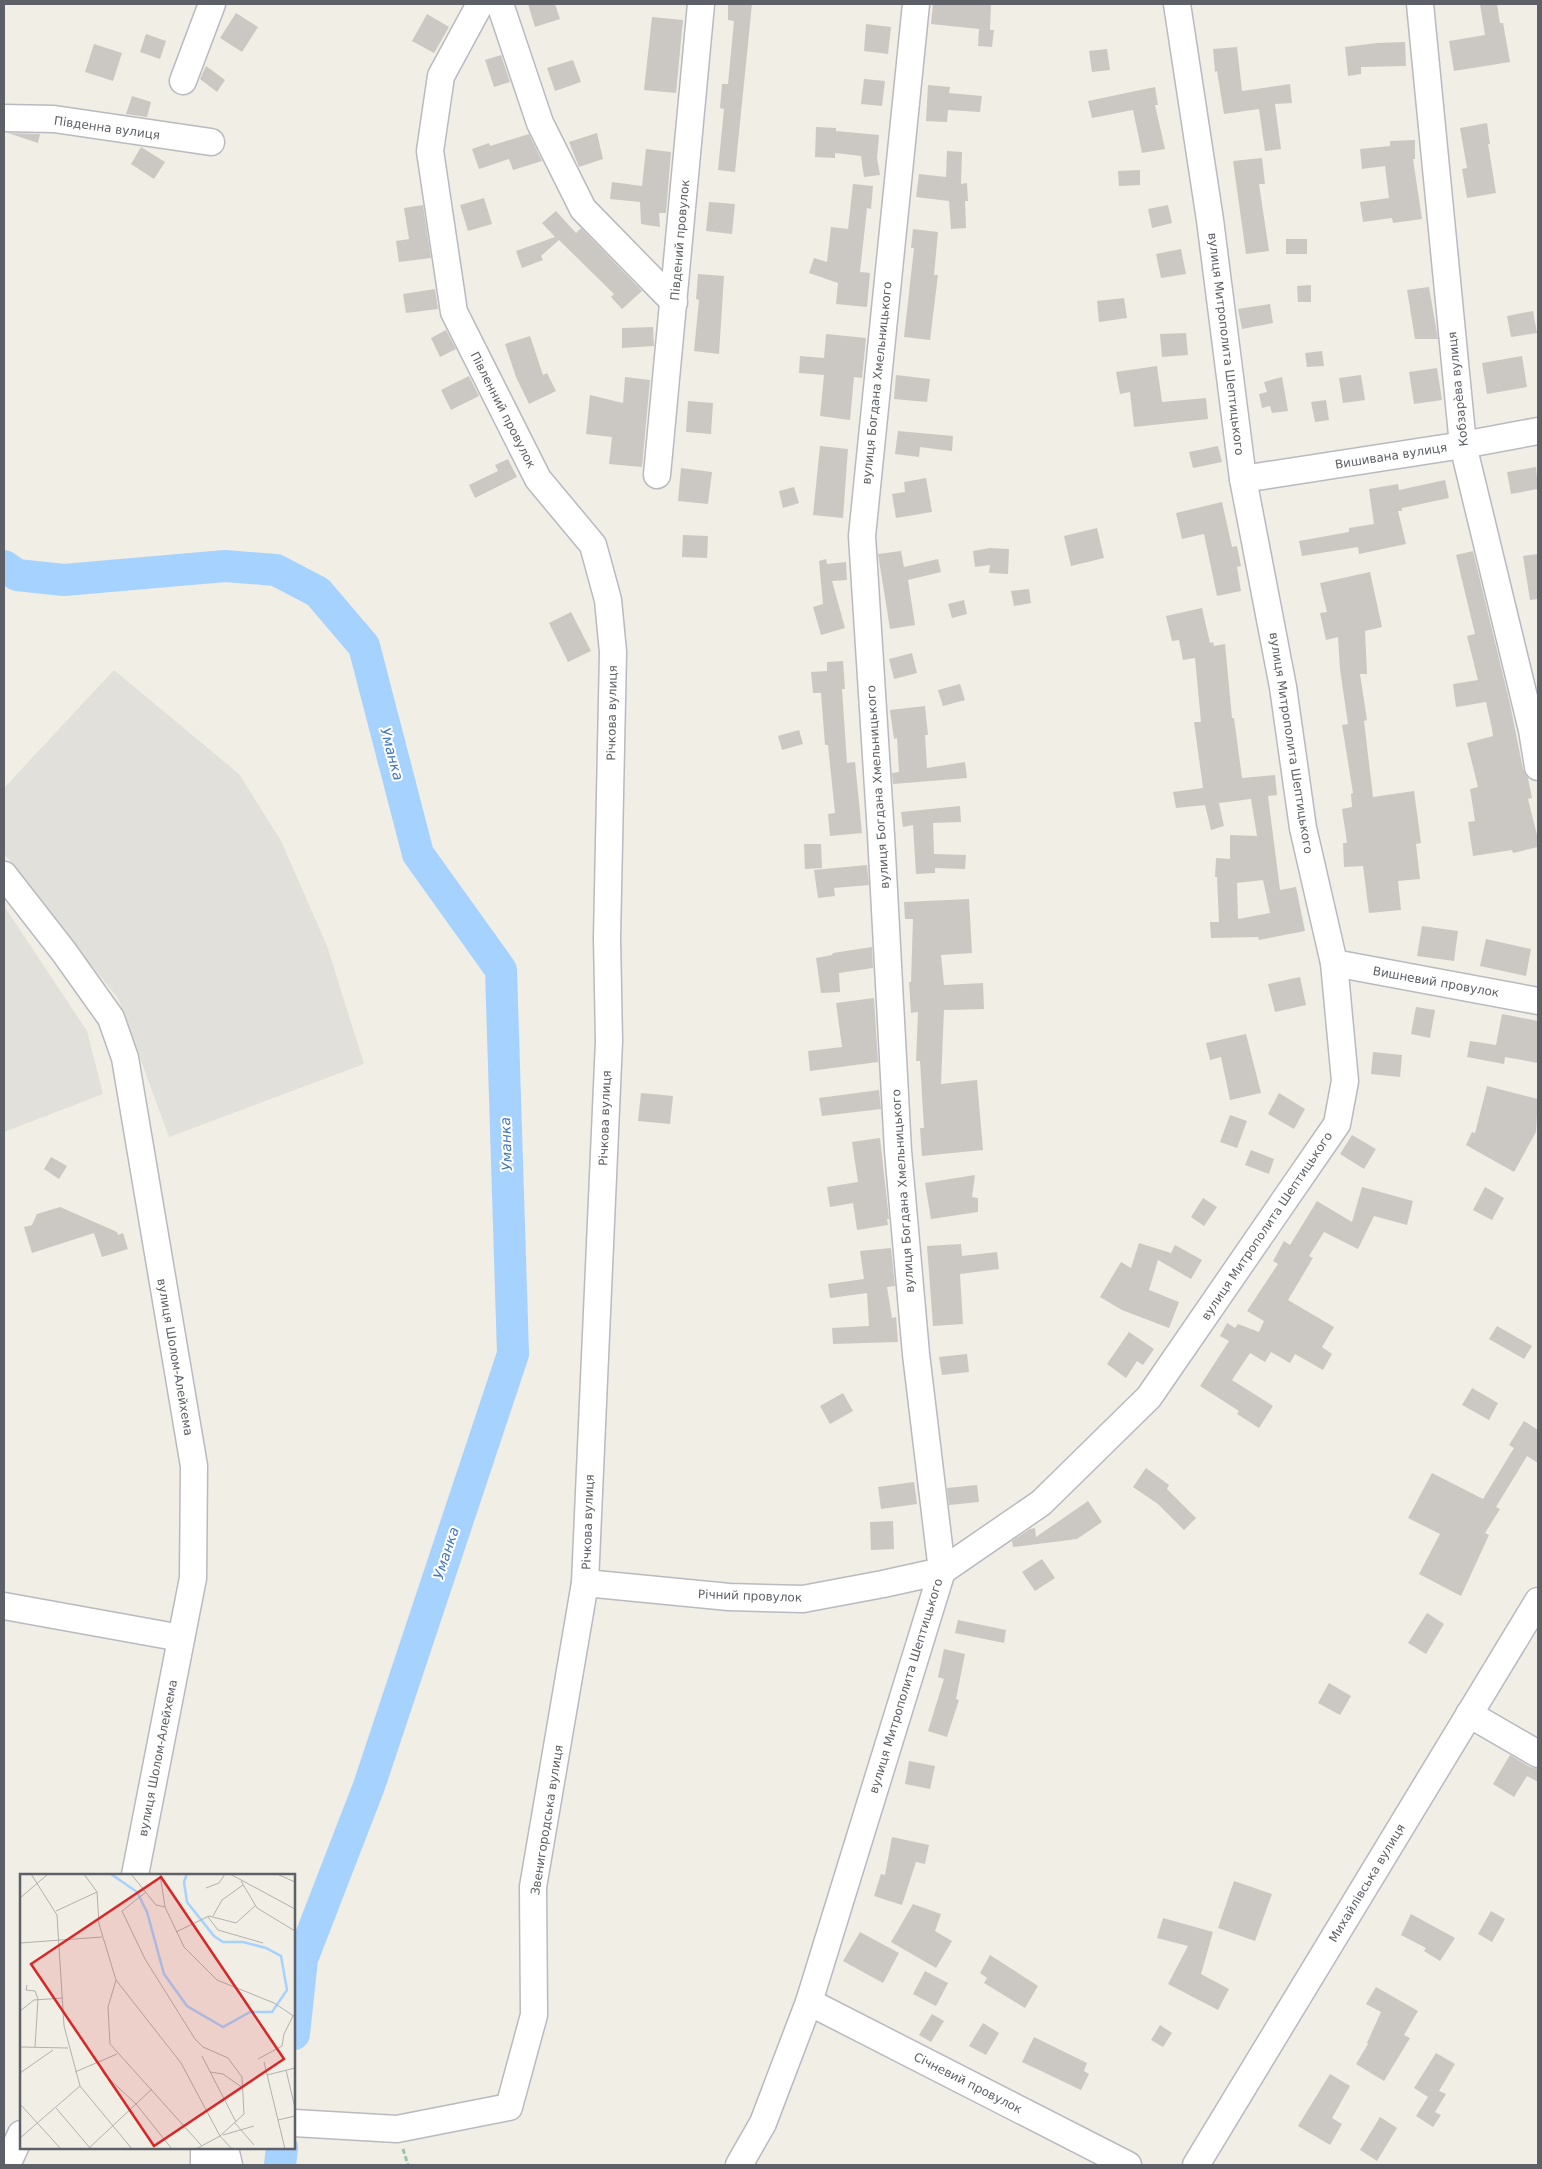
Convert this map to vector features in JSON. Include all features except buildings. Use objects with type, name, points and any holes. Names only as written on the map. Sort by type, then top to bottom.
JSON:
[{"type":"street","points":[[183,81],[212,4]]},
{"type":"street","name":"Півленний провулок","points":[[480,4],[441,76],[430,151],[454,312],[538,479],[593,545],[608,600],[614,652]]},
{"type":"street","points":[[500,4],[540,123],[583,209],[674,302]]},
{"type":"street","name":"Південий провулок","points":[[657,475],[701,4]]},
{"type":"street","name":"вулиця Богдана Хмельницького","points":[[916,4],[862,536],[882,844],[898,1151],[916,1354],[942,1571]]},
{"type":"street","name":"вулиця Митрополита Шептицького","points":[[738,2165],[763,2123],[809,2002],[942,1571],[1042,1503],[1149,1397],[1337,1124],[1345,1081],[1334,963],[1303,828],[1283,687],[1243,479],[1210,220],[1177,4]]},
{"type":"street","name":"Кобзарèва вулиця","points":[[1420,4],[1463,445],[1532,730],[1538,767]]},
{"type":"street","name":"Південна вулиця","points":[[4,118],[54,119],[211,142]]},
{"type":"street","name":"Вишивана вулиця","points":[[1243,479],[1463,445],[1538,431]]},
{"type":"street","name":"Річкова вулиця","points":[[585,1583],[609,1041],[607,938],[614,652]]},
{"type":"street","name":"вулиця Шолом-Алейхема","points":[[4,875],[64,952],[111,1018],[125,1058],[194,1466],[193,1578],[135,1874]]},
{"type":"street","name":"Вишневий провулок","points":[[1334,963],[1538,1000]]},
{"type":"street","name":"Річний провулок","points":[[585,1583],[729,1597],[803,1598],[884,1584],[942,1571]]},
{"type":"street","name":"Звенигородська вулиця","points":[[295,2123],[397,2129],[509,2107],[534,2015],[533,1887],[585,1583]]},
{"type":"street","name":"Михайлівська вулиця","points":[[1196,2165],[1538,1601]]},
{"type":"street","points":[[4,1606],[181,1638]]},
{"type":"street","points":[[1469,1714],[1538,1754]]},
{"type":"street","name":"Січневий провулок","points":[[809,2002],[1128,2165]]},
{"type":"street","points":[[7,2165],[20,2136]]},
{"type":"street","points":[[204,2149],[204,2165]]},
{"type":"street","points":[[225,2149],[229,2165]]},
{"type":"shaded area","points":[[114,670],[239,774],[281,841],[327,946],[364,1064],[169,1137],[118,998],[50,915],[4,853],[4,788]]},
{"type":"shaded area","points":[[4,906],[87,1031],[103,1094],[4,1132]]},
{"type":"waterway","name":"Уманка","points":[[4,566],[17,575],[64,580],[225,566],[276,570],[318,592],[364,646],[418,854],[501,970],[513,1354],[369,1786],[302,1959],[295,2025]]},
{"type":"waterway","name":"Уманка","points":[[280,2165],[282,2149]]}]
